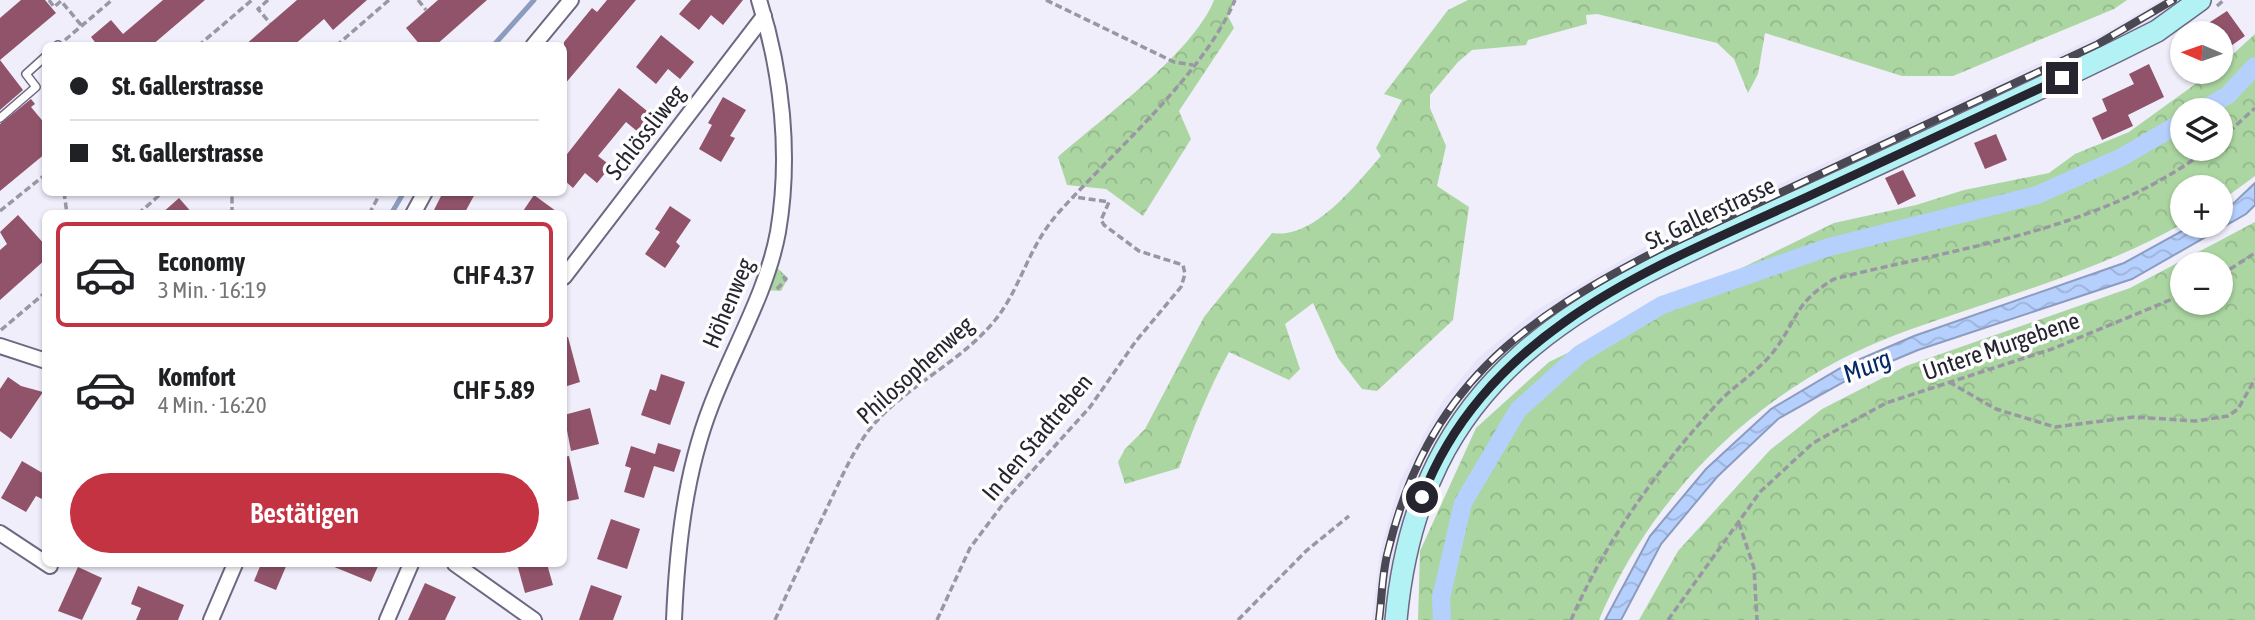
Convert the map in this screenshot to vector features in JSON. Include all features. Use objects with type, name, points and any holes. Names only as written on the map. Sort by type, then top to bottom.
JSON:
[{"type":"main road","name":"St. Gallerstrasse","points":[[1396,620],[1414,520],[1444,449],[1465,415],[1495,379],[1548,332],[1657,267],[2117,51],[2205,6]]},
{"type":"street","points":[[536,42],[571,0]]},
{"type":"street","name":"Höhenweg","points":[[674,620],[681,533],[698,448],[727,365],[762,285],[778,231],[782,199],[780,99],[759,0]]},
{"type":"street","name":"Schlössliweg","points":[[567,272],[764,16]]},
{"type":"street","points":[[1,348],[42,360]]},
{"type":"street","points":[[0,533],[42,561]]},
{"type":"street","points":[[211,620],[234,567]]},
{"type":"street","points":[[387,620],[410,567]]},
{"type":"street","points":[[459,567],[534,620]]},
{"type":"lane","points":[[0,118],[36,87],[26,74],[42,60]]},
{"type":"path","points":[[49,0],[54,7],[61,1],[82,26]]},
{"type":"path","points":[[62,42],[112,0]]},
{"type":"path","points":[[258,9],[268,0]]},
{"type":"path","points":[[341,42],[389,0]]},
{"type":"path","points":[[418,0],[426,10]]},
{"type":"path","points":[[1046,0],[1174,62],[1193,65]]},
{"type":"path","name":"Philosophenweg","points":[[775,620],[844,471],[869,430],[903,397],[941,371],[997,317],[1032,247],[1193,65],[1228,16],[1235,0]]},
{"type":"path","points":[[2205,6],[2224,0]]},
{"type":"path","points":[[203,42],[252,1],[270,23]]},
{"type":"path","points":[[2233,128],[2255,108]]},
{"type":"path","points":[[1571,620],[1590,575],[1673,452],[1723,397],[1774,352],[1798,309],[1812,292],[1834,279],[2047,228],[2146,187],[2192,161]]},
{"type":"path","points":[[0,211],[42,177]]},
{"type":"path","points":[[143,210],[158,196]]},
{"type":"path","name":"In den Stadtreben","points":[[937,620],[964,560],[984,529],[1006,500],[1090,407],[1136,341],[1181,287],[1185,274],[1182,265],[1139,251],[1104,225],[1101,220],[1109,202],[1074,197]]},
{"type":"path","points":[[2233,267],[2255,253]]},
{"type":"path","points":[[1,330],[42,295]]},
{"type":"path","name":"Untere Murgebene","points":[[1668,620],[1760,492],[1814,443],[1886,403],[2052,349],[2142,315],[2170,301]]},
{"type":"path","points":[[1949,382],[1996,410],[2055,427],[2134,417],[2196,421],[2228,416],[2238,409],[2255,379]]},
{"type":"path","points":[[1238,620],[1306,551],[1349,516]]},
{"type":"path","points":[[1739,523],[1754,568],[1757,620]]},
{"type":"shaded area","points":[[2161,0],[2182,0],[2143,27],[1611,279],[1570,303],[1508,349],[1484,372],[1454,409],[1432,444],[1413,485],[1393,556],[1384,620],[1372,620],[1380,552],[1400,481],[1424,435],[1442,402],[1478,358],[1535,311],[1644,247],[2102,34]]},
{"type":"green space","points":[[1214,0],[1235,0],[1228,16],[1234,28],[1179,111],[1191,139],[1143,216],[1106,189],[1067,185],[1058,157],[1167,63],[1203,20]]},
{"type":"green space","points":[[1468,0],[2127,0],[2114,9],[1953,76],[1902,76],[1765,33],[1758,74],[1748,93],[1734,59],[1717,43],[1597,14],[1586,15],[1587,24],[1528,40],[1526,45],[1472,50],[1430,95],[1430,108],[1446,146],[1437,186],[1469,207],[1453,320],[1377,391],[1362,389],[1338,358],[1313,303],[1285,324],[1300,369],[1289,380],[1229,352],[1202,409],[1179,468],[1125,484],[1118,462],[1125,449],[1145,429],[1204,317],[1272,233],[1288,233],[1318,219],[1347,195],[1381,156],[1376,148],[1402,100],[1384,94],[1448,10]]},
{"type":"green space","points":[[2255,34],[2255,176],[2233,192],[2233,175],[2170,175],[2170,230],[2115,257],[2047,283],[1906,331],[1856,352],[1808,378],[1763,409],[1722,444],[1685,483],[1651,525],[1623,571],[1599,620],[1418,620],[1420,551],[1476,428],[1549,362],[1834,223],[1916,205],[1964,190],[2049,173],[2075,154],[2129,132],[2170,102],[2170,161],[2233,161],[2233,98],[2176,98],[2195,84],[2233,84],[2233,54]]},
{"type":"green space","points":[[2255,222],[2255,620],[1639,620],[1678,551],[1770,450],[1822,409],[1906,366],[2130,288],[2170,267],[2170,315],[2233,315],[2233,252],[2198,252],[2225,238],[2233,238],[2233,234]]},
{"type":"green space","points":[[773,264],[788,278],[781,291],[764,290]]},
{"type":"water","points":[[2255,183],[2255,205],[2233,221],[2235,202]]},
{"type":"water","name":"Murg","points":[[2170,238],[2204,238],[2179,252],[2170,252],[2170,257],[2132,279],[1918,350],[1849,379],[1778,419],[1717,477],[1661,544],[1621,620],[1605,620],[1650,536],[1706,469],[1771,409],[1844,366],[1914,336],[2124,263]]},
{"type":"building","points":[[21,0],[45,0],[56,13],[0,60],[0,18]]},
{"type":"building","points":[[163,0],[205,0],[156,42],[95,42],[91,37],[111,20],[123,34]]},
{"type":"building","points":[[297,0],[367,0],[333,30],[324,19],[298,42],[249,42]]},
{"type":"building","points":[[438,0],[487,0],[440,42],[418,42],[406,28]]},
{"type":"building","points":[[607,0],[636,0],[567,81],[567,42],[564,42],[592,8],[597,12]]},
{"type":"building","points":[[691,0],[743,0],[723,25],[711,15],[699,30],[679,14]]},
{"type":"building","points":[[2227,11],[2245,36],[2233,44],[2233,21],[2212,21]]},
{"type":"building","points":[[661,35],[694,62],[680,79],[668,69],[656,84],[636,67]]},
{"type":"building","points":[[0,60],[23,90],[0,110]]},
{"type":"building","points":[[2149,64],[2164,97],[2128,115],[2133,126],[2102,140],[2092,118],[2107,111],[2102,99],[2134,84],[2129,74]]},
{"type":"building","points":[[619,88],[652,115],[638,132],[626,122],[598,156],[611,166],[597,183],[585,173],[573,188],[567,183],[567,154]]},
{"type":"building","points":[[723,97],[746,110],[730,136],[735,138],[721,162],[699,149],[712,125],[708,123]]},
{"type":"building","points":[[31,99],[35,104],[31,107],[42,120],[42,156],[0,191],[0,124]]},
{"type":"building","points":[[1996,134],[2007,160],[1985,169],[1974,143]]},
{"type":"building","points":[[1903,170],[1916,196],[1898,205],[1885,178]]},
{"type":"building","points":[[441,196],[474,196],[466,210],[434,210]]},
{"type":"building","points":[[535,196],[555,210],[524,210]]},
{"type":"building","points":[[179,198],[190,210],[166,210]]},
{"type":"building","points":[[670,206],[691,220],[676,242],[680,246],[665,268],[645,254],[660,232],[655,229]]},
{"type":"building","points":[[18,215],[42,242],[42,263],[0,300],[0,250],[7,244],[0,232]]},
{"type":"building","points":[[567,337],[580,382],[567,386]]},
{"type":"building","points":[[661,374],[685,382],[670,425],[641,415],[650,389],[656,391]]},
{"type":"building","points":[[8,377],[21,386],[42,392],[11,439],[0,431],[0,389]]},
{"type":"building","points":[[590,408],[599,444],[571,451],[567,414]]},
{"type":"building","points":[[658,443],[681,450],[674,472],[654,466],[644,498],[624,492],[631,468],[625,466],[631,446],[655,454]]},
{"type":"building","points":[[567,456],[579,499],[567,501]]},
{"type":"building","points":[[22,461],[42,473],[42,499],[36,496],[26,512],[1,498]]},
{"type":"building","points":[[611,519],[640,529],[627,569],[597,559]]},
{"type":"building","points":[[78,567],[102,578],[82,620],[58,611]]},
{"type":"building","points":[[260,567],[286,567],[276,590],[254,581]]},
{"type":"building","points":[[334,567],[378,567],[371,582]]},
{"type":"building","points":[[518,567],[548,567],[553,585],[525,593]]},
{"type":"building","points":[[425,583],[456,597],[445,620],[408,620]]},
{"type":"building","points":[[591,585],[622,596],[613,620],[579,620]]},
{"type":"building","points":[[138,586],[184,605],[178,620],[136,620],[141,608],[131,604]]},
{"type":"waterway","points":[[497,42],[534,0]]},
{"type":"waterway","points":[[2223,98],[2255,66]]},
{"type":"waterway","points":[[1442,620],[1441,598],[1463,503],[1518,410],[1580,354],[1662,305],[1829,247],[2037,195],[2122,157],[2170,129]]},
{"type":"waterway","points":[[393,210],[402,196]]},
{"type":"railway","points":[[1379,620],[1388,551],[1405,494],[1428,445],[1455,402],[1486,365],[1523,333],[1564,303],[1662,248],[2098,44],[2173,0]]},
{"type":"route","points":[[1422,497],[1457,426],[1495,379],[1548,332],[1611,292],[1698,246],[2062,78]]}]
